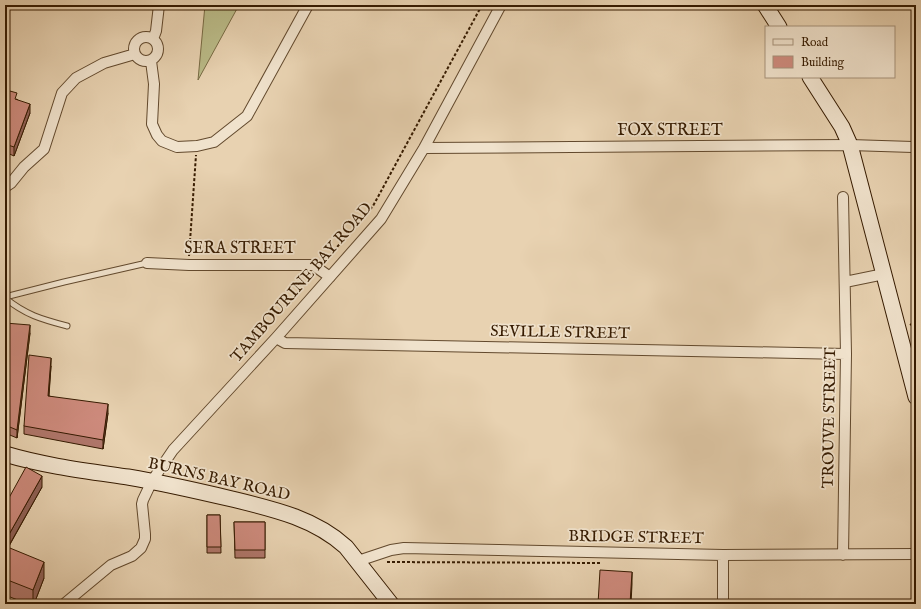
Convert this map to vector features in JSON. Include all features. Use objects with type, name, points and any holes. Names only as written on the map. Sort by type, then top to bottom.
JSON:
[{"type":"street","points":[[153,39],[156,31],[159,5]]},
{"type":"street","points":[[151,61],[154,84],[152,124],[154,130],[162,141],[171,145],[185,147],[214,142],[247,116],[308,5]]},
{"type":"street","name":"TAMBOURINE BAY ROAD","points":[[64,604],[111,565],[132,556],[141,548],[145,539],[142,504],[144,494],[178,443],[276,338],[381,219],[424,148],[500,5]]},
{"type":"street","points":[[765,5],[777,26]]},
{"type":"street","points":[[146,37],[153,39],[158,45],[157,56],[151,61],[142,61],[135,54],[134,46],[138,40],[146,37]]},
{"type":"street","points":[[5,187],[11,183],[24,167],[44,149],[62,93],[76,78],[104,63],[135,54]]},
{"type":"street","points":[[811,78],[842,127],[850,145],[916,397]]},
{"type":"street","name":"FOX STREET","points":[[424,148],[850,145],[913,147],[916,149]]},
{"type":"street","name":"TROUVE STREET","points":[[843,197],[846,354],[843,555]]},
{"type":"street","name":"SERA STREET","points":[[147,263],[189,265],[313,265],[330,277]]},
{"type":"street","points":[[845,282],[884,274]]},
{"type":"street","name":"SEVILLE STREET","points":[[276,338],[285,343],[846,354]]},
{"type":"street","name":"BURNS BAY ROAD","points":[[5,454],[35,461],[152,481],[249,503],[297,516],[332,535],[346,547],[358,560],[391,604]]},
{"type":"street","name":"BRIDGE STREET","points":[[358,560],[391,550],[404,548],[723,555],[916,554]]},
{"type":"street","points":[[723,555],[723,604]]},
{"type":"lane","points":[[5,298],[64,282],[147,263]]},
{"type":"lane","points":[[5,298],[18,308],[34,317],[67,326]]},
{"type":"path","points":[[326,260],[373,206],[482,5]]},
{"type":"path","points":[[189,265],[197,146]]},
{"type":"path","points":[[910,324],[916,328]]},
{"type":"path","points":[[386,562],[608,563]]},
{"type":"green space","points":[[205,5],[239,5],[198,80]]},
{"type":"building","points":[[10,91],[17,93],[15,99],[30,104],[14,147],[5,144],[5,103]]},
{"type":"building","points":[[5,323],[30,325],[17,430],[5,425]]},
{"type":"building","points":[[29,355],[51,358],[48,396],[108,404],[103,440],[24,426]]},
{"type":"building","points":[[26,467],[42,476],[7,538],[5,537],[5,505]]},
{"type":"building","points":[[207,515],[220,515],[221,547],[207,547]]},
{"type":"building","points":[[234,522],[265,522],[265,550],[235,550]]},
{"type":"building","points":[[5,546],[44,562],[33,590],[5,579]]},
{"type":"building","points":[[600,570],[632,572],[630,604],[598,604]]}]
